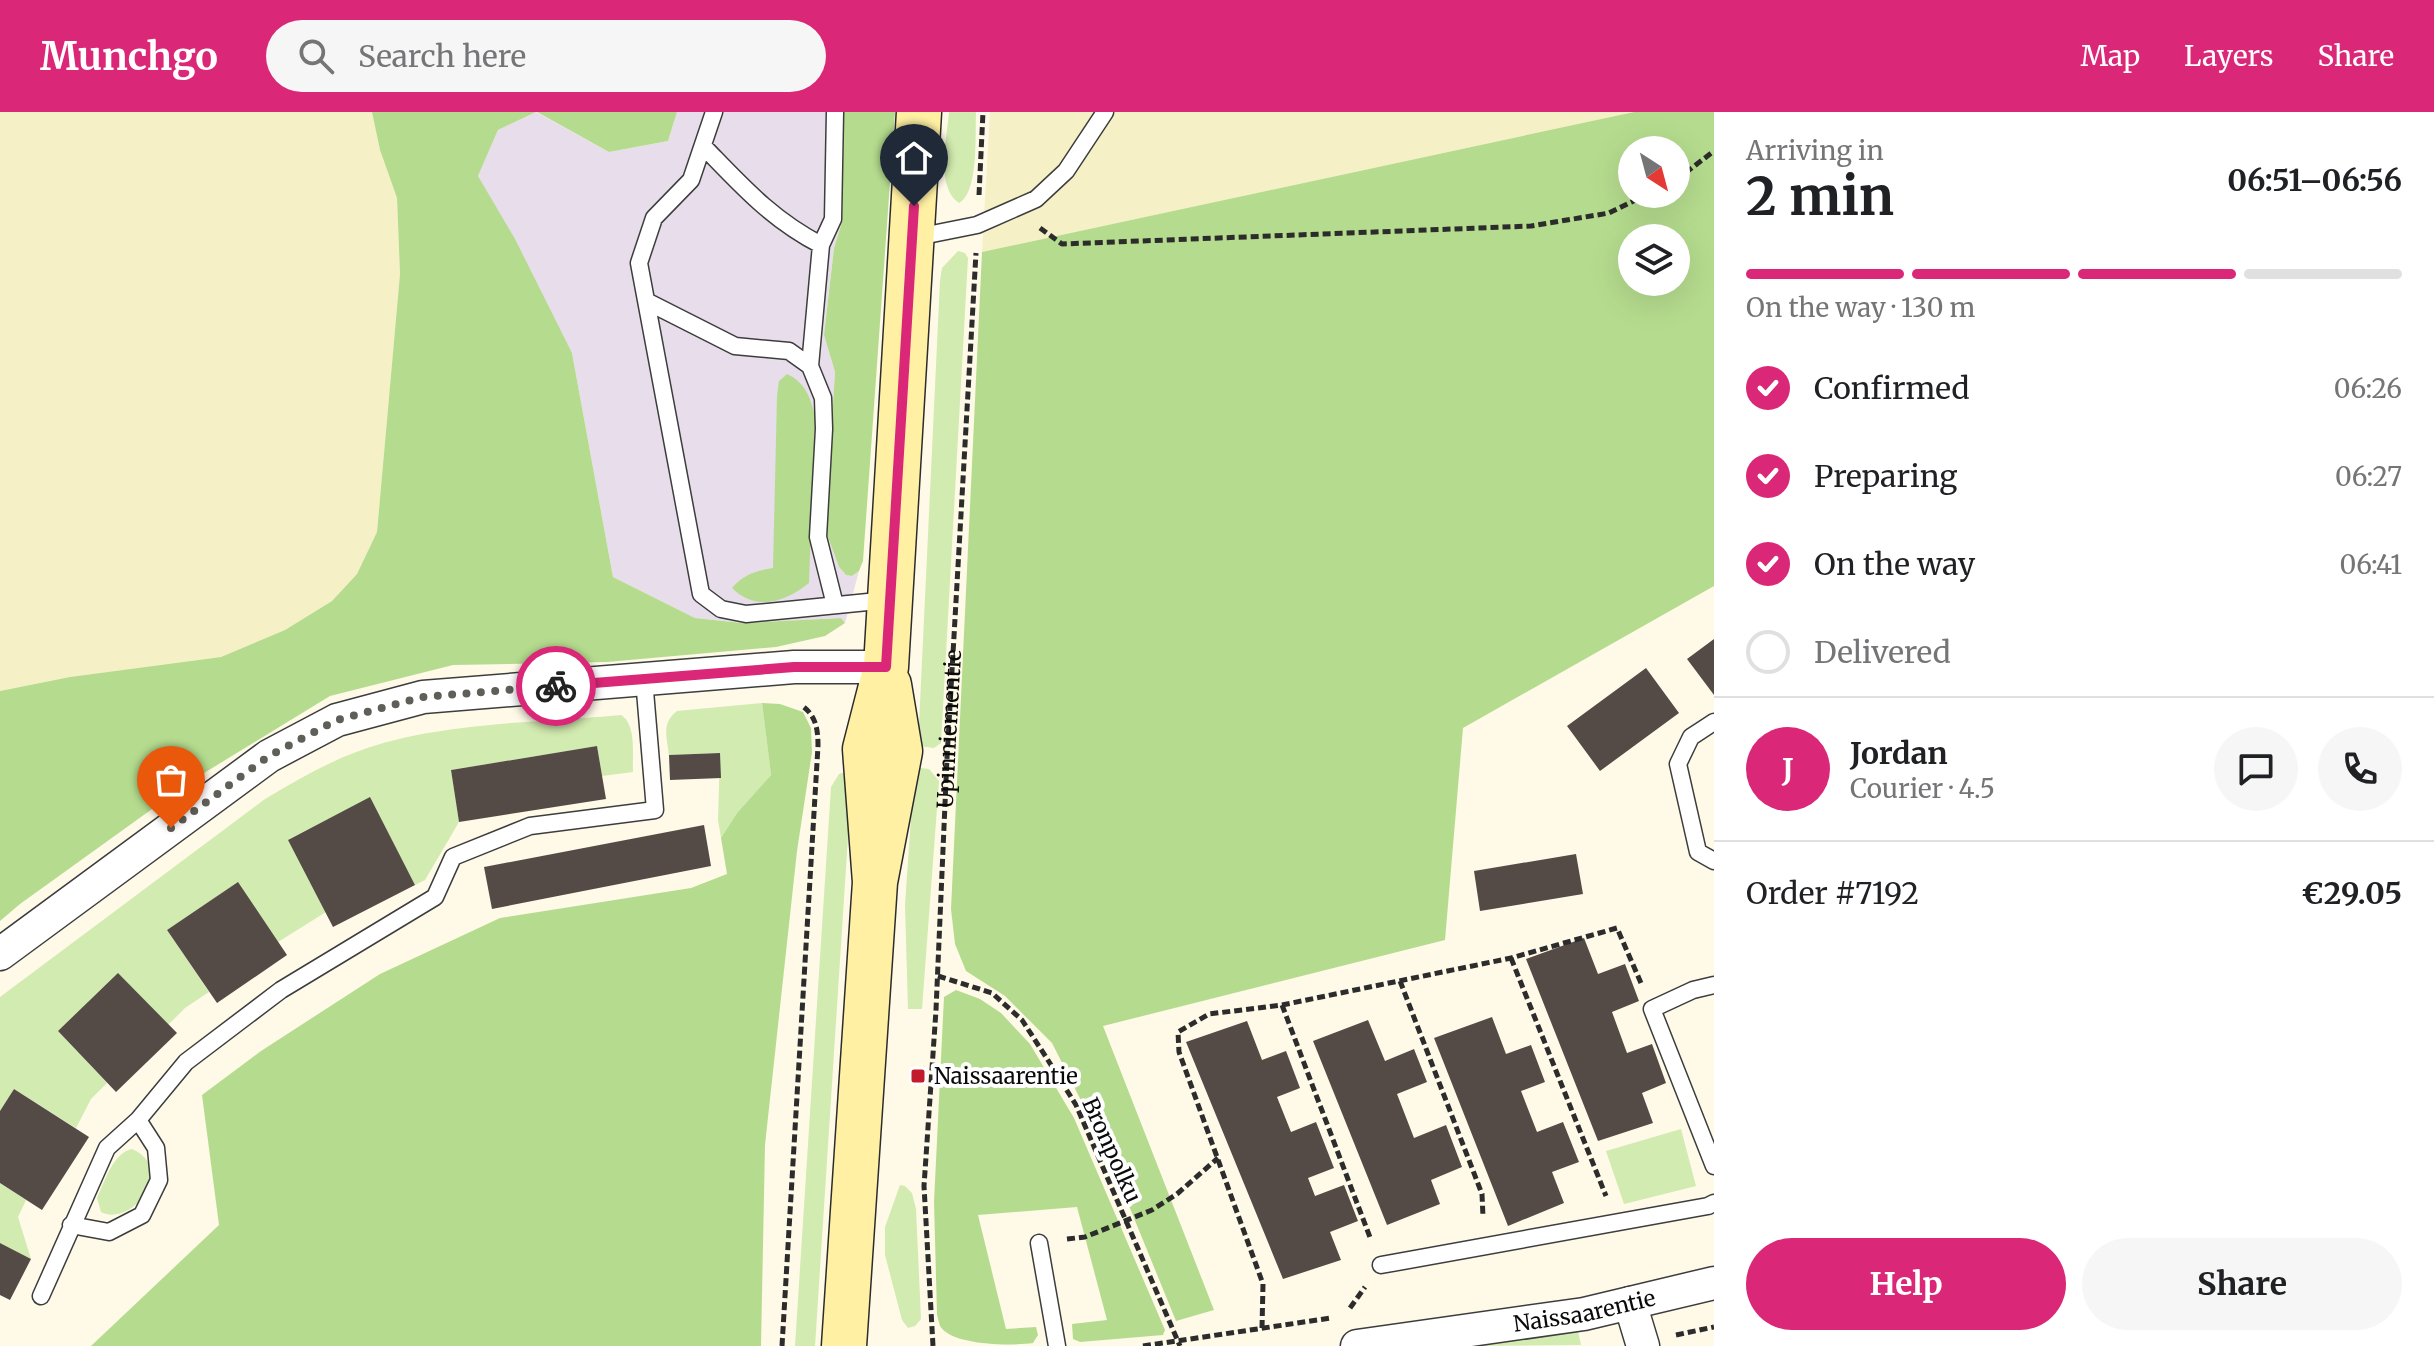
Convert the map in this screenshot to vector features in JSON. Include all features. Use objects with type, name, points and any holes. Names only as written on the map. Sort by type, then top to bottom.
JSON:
[{"type":"main road","points":[[844,1346],[875,882],[865,749],[886,667],[919,112]]},
{"type":"street","points":[[0,954],[269,756],[337,720],[423,697],[794,667],[886,667]]},
{"type":"street","name":"Naissaarentie","points":[[1357,1346],[1584,1314],[1714,1283]]},
{"type":"street","points":[[1630,1303],[1657,1341]]},
{"type":"lane","points":[[714,112],[691,180],[654,218],[639,263],[701,594],[721,609],[746,614],[890,600]]},
{"type":"lane","points":[[835,112],[833,219],[821,245],[810,366],[823,398],[818,537],[835,605]]},
{"type":"lane","points":[[912,238],[977,225],[1036,199],[1066,171],[1105,112]]},
{"type":"lane","points":[[704,147],[760,205],[791,230],[821,245]]},
{"type":"lane","points":[[648,302],[735,346],[789,351],[810,366]]},
{"type":"lane","points":[[41,1296],[107,1148],[138,1120],[186,1062],[281,990],[435,897],[453,857],[530,826],[655,810],[644,679]]},
{"type":"lane","points":[[1714,722],[1691,737],[1678,764],[1698,852],[1714,861]]},
{"type":"lane","points":[[1714,985],[1693,990],[1652,1009],[1714,1166]]},
{"type":"lane","points":[[71,1225],[109,1232],[142,1215],[159,1180],[156,1148],[138,1120]]},
{"type":"lane","points":[[1381,1265],[1714,1203]]},
{"type":"lane","points":[[1039,1243],[1057,1346]]},
{"type":"path","name":"Upinniementie","points":[[933,1346],[924,1186],[938,976],[983,112]]},
{"type":"path","points":[[1690,169],[1714,151]]},
{"type":"path","points":[[1013,209],[1062,244],[1531,226],[1609,213],[1619,208]]},
{"type":"path","points":[[782,1346],[818,746],[817,724],[805,706],[789,702]]},
{"type":"path","points":[[1262,1328],[1263,1284],[1179,1052],[1178,1032],[1209,1014],[1282,1005],[1511,958],[1617,928],[1652,1009]]},
{"type":"path","points":[[1511,958],[1617,1222]]},
{"type":"path","name":"Bronpolku","points":[[938,976],[992,993],[1022,1020],[1076,1105],[1180,1346]]},
{"type":"path","points":[[1400,981],[1482,1194],[1484,1246]]},
{"type":"path","points":[[1282,1005],[1381,1265],[1344,1316]]},
{"type":"path","points":[[1085,1237],[1152,1210],[1177,1194],[1218,1158]]},
{"type":"path","points":[[1657,1341],[1714,1327]]},
{"type":"shaded area","points":[[0,112],[372,112],[380,150],[397,198],[400,274],[377,532],[357,574],[332,601],[285,630],[221,657],[70,677],[0,691]]},
{"type":"shaded area","points":[[536,112],[609,152],[668,141],[677,112],[844,112],[842,222],[834,248],[824,335],[835,372],[825,529],[839,567],[846,575],[852,576],[859,571],[845,623],[841,618],[742,623],[695,618],[613,577],[572,353],[478,176],[498,130]]},
{"type":"shaded area","points":[[990,112],[1634,112],[982,252]]},
{"type":"green space","points":[[372,112],[536,112],[498,130],[478,176],[515,239],[572,353],[613,577],[695,618],[742,623],[841,618],[845,623],[825,636],[776,647],[607,662],[453,665],[330,696],[191,781],[0,921],[0,691],[70,677],[221,657],[285,630],[332,601],[357,574],[377,532],[400,274],[397,198],[380,150]]},
{"type":"green space","points":[[537,112],[677,112],[668,141],[609,152]]},
{"type":"green space","points":[[844,112],[895,112],[863,561],[859,571],[852,576],[846,575],[839,567],[825,529],[835,372],[824,335],[834,248],[842,222]]},
{"type":"green space","points":[[949,112],[976,112],[973,176],[970,188],[959,203],[947,186],[945,174]]},
{"type":"green space","points":[[1634,112],[1714,112],[1714,586],[1463,728],[1445,940],[1103,1026],[1214,1310],[1176,1321],[1107,1152],[1052,1043],[1005,996],[966,971],[955,944],[951,909],[982,252]]},
{"type":"green space","points":[[958,251],[968,258],[941,743],[934,748],[918,746],[940,281],[942,268]]},
{"type":"green space","points":[[787,374],[806,391],[815,416],[809,583],[780,599],[761,602],[751,600],[732,588],[750,574],[773,568],[777,396],[779,381]]},
{"type":"green space","points":[[762,703],[771,775],[737,813],[721,838],[718,820],[720,753],[669,755],[667,726],[677,711]]},
{"type":"green space","points":[[762,703],[780,704],[803,712],[811,728],[812,752],[797,851],[765,1145],[761,1346],[91,1346],[219,1225],[202,1095],[261,1051],[380,974],[500,918],[691,888],[727,874],[721,838],[737,813],[771,775]]},
{"type":"green space","points":[[621,715],[632,733],[633,772],[602,776],[597,746],[451,770],[459,822],[425,880],[415,885],[370,798],[289,839],[326,912],[278,942],[238,883],[167,930],[209,992],[185,1008],[168,1025],[58,1031],[107,1083],[91,1099],[76,1128],[14,1089],[0,1111],[0,997],[265,799],[335,761],[389,741],[454,729]]},
{"type":"green space","points":[[920,768],[929,769],[939,781],[922,1009],[908,1009],[905,905],[913,788],[916,772]]},
{"type":"green space","points":[[848,771],[852,775],[815,1346],[795,1346],[831,787],[839,774]]},
{"type":"green space","points":[[956,990],[980,999],[1001,1013],[1030,1044],[1074,1118],[1165,1330],[1163,1335],[1080,1342],[1073,1339],[1072,1324],[1107,1320],[1077,1207],[978,1215],[1006,1329],[1036,1327],[1038,1335],[1033,1343],[969,1341],[947,1333],[940,1326],[937,1314],[934,1202],[944,997]]},
{"type":"green space","points":[[1681,1129],[1696,1186],[1624,1204],[1606,1151]]},
{"type":"green space","points":[[132,1149],[145,1158],[150,1169],[150,1182],[145,1194],[125,1212],[113,1215],[101,1212],[97,1198],[107,1176],[120,1156]]},
{"type":"green space","points":[[0,1183],[26,1200],[18,1217],[31,1259],[0,1243]]},
{"type":"green space","points":[[900,1185],[912,1193],[916,1209],[921,1319],[908,1328],[902,1320],[885,1255],[885,1227]]},
{"type":"green space","points":[[1577,1327],[1581,1345],[1461,1346]]},
{"type":"building","points":[[1714,639],[1714,695],[1687,659]]},
{"type":"building","points":[[1646,668],[1679,713],[1600,771],[1567,726]]},
{"type":"building","points":[[597,746],[606,799],[459,822],[451,770]]},
{"type":"building","points":[[720,753],[721,778],[670,780],[669,755]]},
{"type":"building","points":[[370,797],[415,885],[333,927],[288,840]]},
{"type":"building","points":[[704,825],[711,866],[492,909],[484,867]]},
{"type":"building","points":[[1576,854],[1583,894],[1480,911],[1474,871]]},
{"type":"building","points":[[238,882],[287,955],[217,1003],[167,930]]},
{"type":"building","points":[[1584,938],[1598,974],[1625,964],[1639,1001],[1612,1012],[1627,1053],[1652,1044],[1666,1083],[1642,1093],[1653,1123],[1598,1141],[1526,959]]},
{"type":"building","points":[[118,973],[177,1033],[116,1092],[58,1031]]},
{"type":"building","points":[[1492,1017],[1506,1054],[1531,1045],[1545,1082],[1521,1091],[1537,1132],[1563,1122],[1579,1162],[1552,1172],[1564,1203],[1508,1226],[1434,1038]]},
{"type":"building","points":[[1368,1020],[1385,1061],[1414,1049],[1427,1082],[1397,1094],[1414,1138],[1446,1125],[1462,1167],[1431,1180],[1440,1204],[1387,1225],[1313,1041]]},
{"type":"building","points":[[1247,1021],[1262,1060],[1286,1051],[1300,1088],[1277,1097],[1291,1132],[1316,1122],[1334,1168],[1308,1178],[1315,1196],[1344,1185],[1358,1221],[1330,1232],[1341,1260],[1283,1279],[1186,1042]]},
{"type":"building","points":[[14,1089],[89,1137],[42,1210],[0,1183],[0,1111]]},
{"type":"building","points":[[0,1243],[31,1259],[10,1300],[0,1295]]},
{"type":"way so far","points":[[171,828],[269,756],[337,720],[423,697],[556,686]]},
{"type":"place","name":"Naissaarentie","points":[[918,1076]]},
{"type":"route","points":[[556,686],[794,667],[886,667],[914,206]]}]
